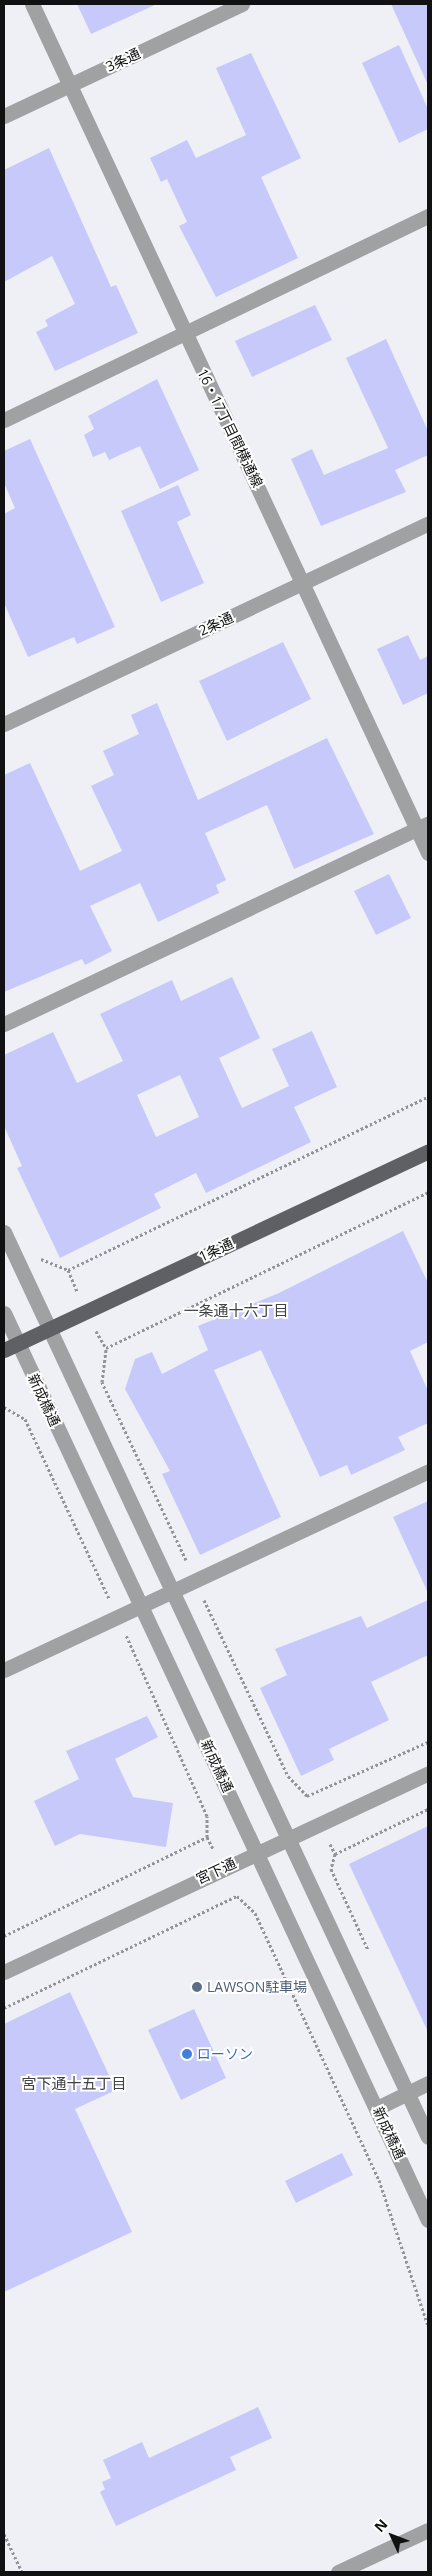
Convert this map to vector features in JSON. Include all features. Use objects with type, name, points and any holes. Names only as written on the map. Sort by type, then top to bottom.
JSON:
[{"type":"main road","name":"1条通","points":[[4,1350],[428,1151]]},
{"type":"street","name":"16・17丁目間横通線","points":[[32,4],[185,334],[423,827],[428,853]]},
{"type":"street","name":"3条通","points":[[4,116],[242,4]]},
{"type":"street","points":[[4,420],[428,216]]},
{"type":"street","name":"2条通","points":[[4,724],[428,524]]},
{"type":"street","points":[[4,1024],[423,827]]},
{"type":"street","points":[[4,1232],[410,2092],[428,2137]]},
{"type":"street","name":"新成橋通","points":[[4,1313],[428,2220]]},
{"type":"street","points":[[4,1670],[428,1470]]},
{"type":"street","name":"宮下通","points":[[4,1972],[289,1836],[428,1773]]},
{"type":"street","points":[[377,2108],[428,2083]]},
{"type":"street","points":[[338,2572],[428,2530]]},
{"type":"path","points":[[44,1258],[68,1270],[428,1097]]},
{"type":"path","points":[[428,1192],[106,1348],[102,1382],[288,1776],[307,1796],[428,1742]]},
{"type":"path","points":[[4,1407],[25,1419],[117,1616],[207,1816],[207,1837],[4,1936]]},
{"type":"path","points":[[335,1854],[428,1809]]},
{"type":"path","points":[[4,2008],[237,1896],[255,1913],[379,2180],[428,2326]]},
{"type":"path","points":[[4,2534],[22,2572]]},
{"type":"building","points":[[77,4],[157,4],[91,34]]},
{"type":"building","points":[[391,4],[428,4],[428,85]]},
{"type":"building","points":[[399,45],[428,109],[428,129],[399,143],[362,63]]},
{"type":"building","points":[[251,53],[301,158],[261,177],[298,258],[216,297],[179,226],[187,222],[167,179],[161,182],[150,158],[187,140],[196,158],[246,135],[216,68]]},
{"type":"building","points":[[49,148],[111,287],[116,285],[138,333],[55,371],[36,332],[48,326],[45,320],[75,304],[52,256],[4,282],[4,170]]},
{"type":"building","points":[[315,305],[332,340],[252,377],[235,341]]},
{"type":"building","points":[[386,339],[428,431],[428,455],[395,470],[406,492],[321,526],[291,459],[312,449],[324,475],[388,448],[346,358]]},
{"type":"building","points":[[157,379],[199,470],[160,489],[140,446],[109,460],[105,452],[93,457],[84,435],[94,429],[88,416]]},
{"type":"building","points":[[30,439],[115,627],[77,644],[74,637],[28,657],[4,603],[4,514],[15,508],[4,483],[4,451]]},
{"type":"building","points":[[178,485],[191,515],[177,522],[204,583],[161,602],[121,511]]},
{"type":"building","points":[[408,635],[420,660],[428,656],[428,693],[403,705],[377,649]]},
{"type":"building","points":[[283,642],[311,699],[227,741],[199,681]]},
{"type":"building","points":[[157,703],[198,800],[327,738],[374,834],[294,869],[267,805],[205,833],[226,880],[216,885],[219,893],[158,922],[140,883],[90,906],[112,951],[85,965],[82,959],[4,992],[4,775],[30,763],[80,871],[122,851],[91,786],[114,775],[103,751],[139,734],[131,715]]},
{"type":"building","points":[[389,874],[411,918],[376,935],[354,891]]},
{"type":"building","points":[[232,977],[260,1038],[219,1058],[242,1108],[289,1086],[272,1049],[312,1031],[337,1087],[294,1107],[311,1142],[206,1193],[196,1173],[154,1194],[161,1208],[60,1258],[17,1168],[22,1166],[4,1126],[4,1055],[53,1032],[77,1083],[123,1061],[100,1014],[172,980],[181,1001]],"holes":[[[180,1075],[199,1117],[156,1137],[137,1095]]]},
{"type":"building","points":[[403,1231],[428,1283],[428,1342],[410,1351],[428,1391],[428,1423],[398,1437],[405,1450],[351,1475],[347,1465],[320,1477],[261,1350],[214,1370],[281,1517],[200,1555],[162,1474],[170,1471],[125,1389],[135,1359],[152,1352],[162,1374],[208,1350],[198,1326],[279,1293]]},
{"type":"building","points":[[428,1501],[428,1593],[393,1517]]},
{"type":"building","points":[[428,1600],[428,1655],[371,1682],[389,1720],[329,1749],[334,1760],[301,1776],[260,1688],[287,1675],[275,1649],[361,1616],[367,1628]]},
{"type":"building","points":[[147,1716],[158,1737],[115,1759],[133,1797],[173,1803],[166,1847],[80,1834],[55,1846],[34,1801],[79,1779],[66,1751]]},
{"type":"building","points":[[428,1826],[428,2032],[349,1864]]},
{"type":"building","points":[[70,1992],[116,2090],[75,2109],[132,2232],[4,2292],[4,2024]]},
{"type":"building","name":"ローソン","points":[[194,2009],[226,2078],[181,2100],[148,2030]]},
{"type":"building","points":[[342,2153],[353,2175],[296,2203],[285,2181]]},
{"type":"building","points":[[258,2407],[272,2438],[230,2457],[236,2470],[116,2526],[100,2492],[105,2489],[102,2482],[111,2478],[103,2460],[142,2442],[149,2458]]},
{"type":"place","name":"LAWSON駐車場","points":[[197,1987]]},
{"type":"place","name":"ローソン","points":[[187,2054]]},
{"type":"district","name":"一条通十六丁目","points":[[236,1311]]},
{"type":"district","name":"宮下通十五丁目","points":[[74,2084]]}]
